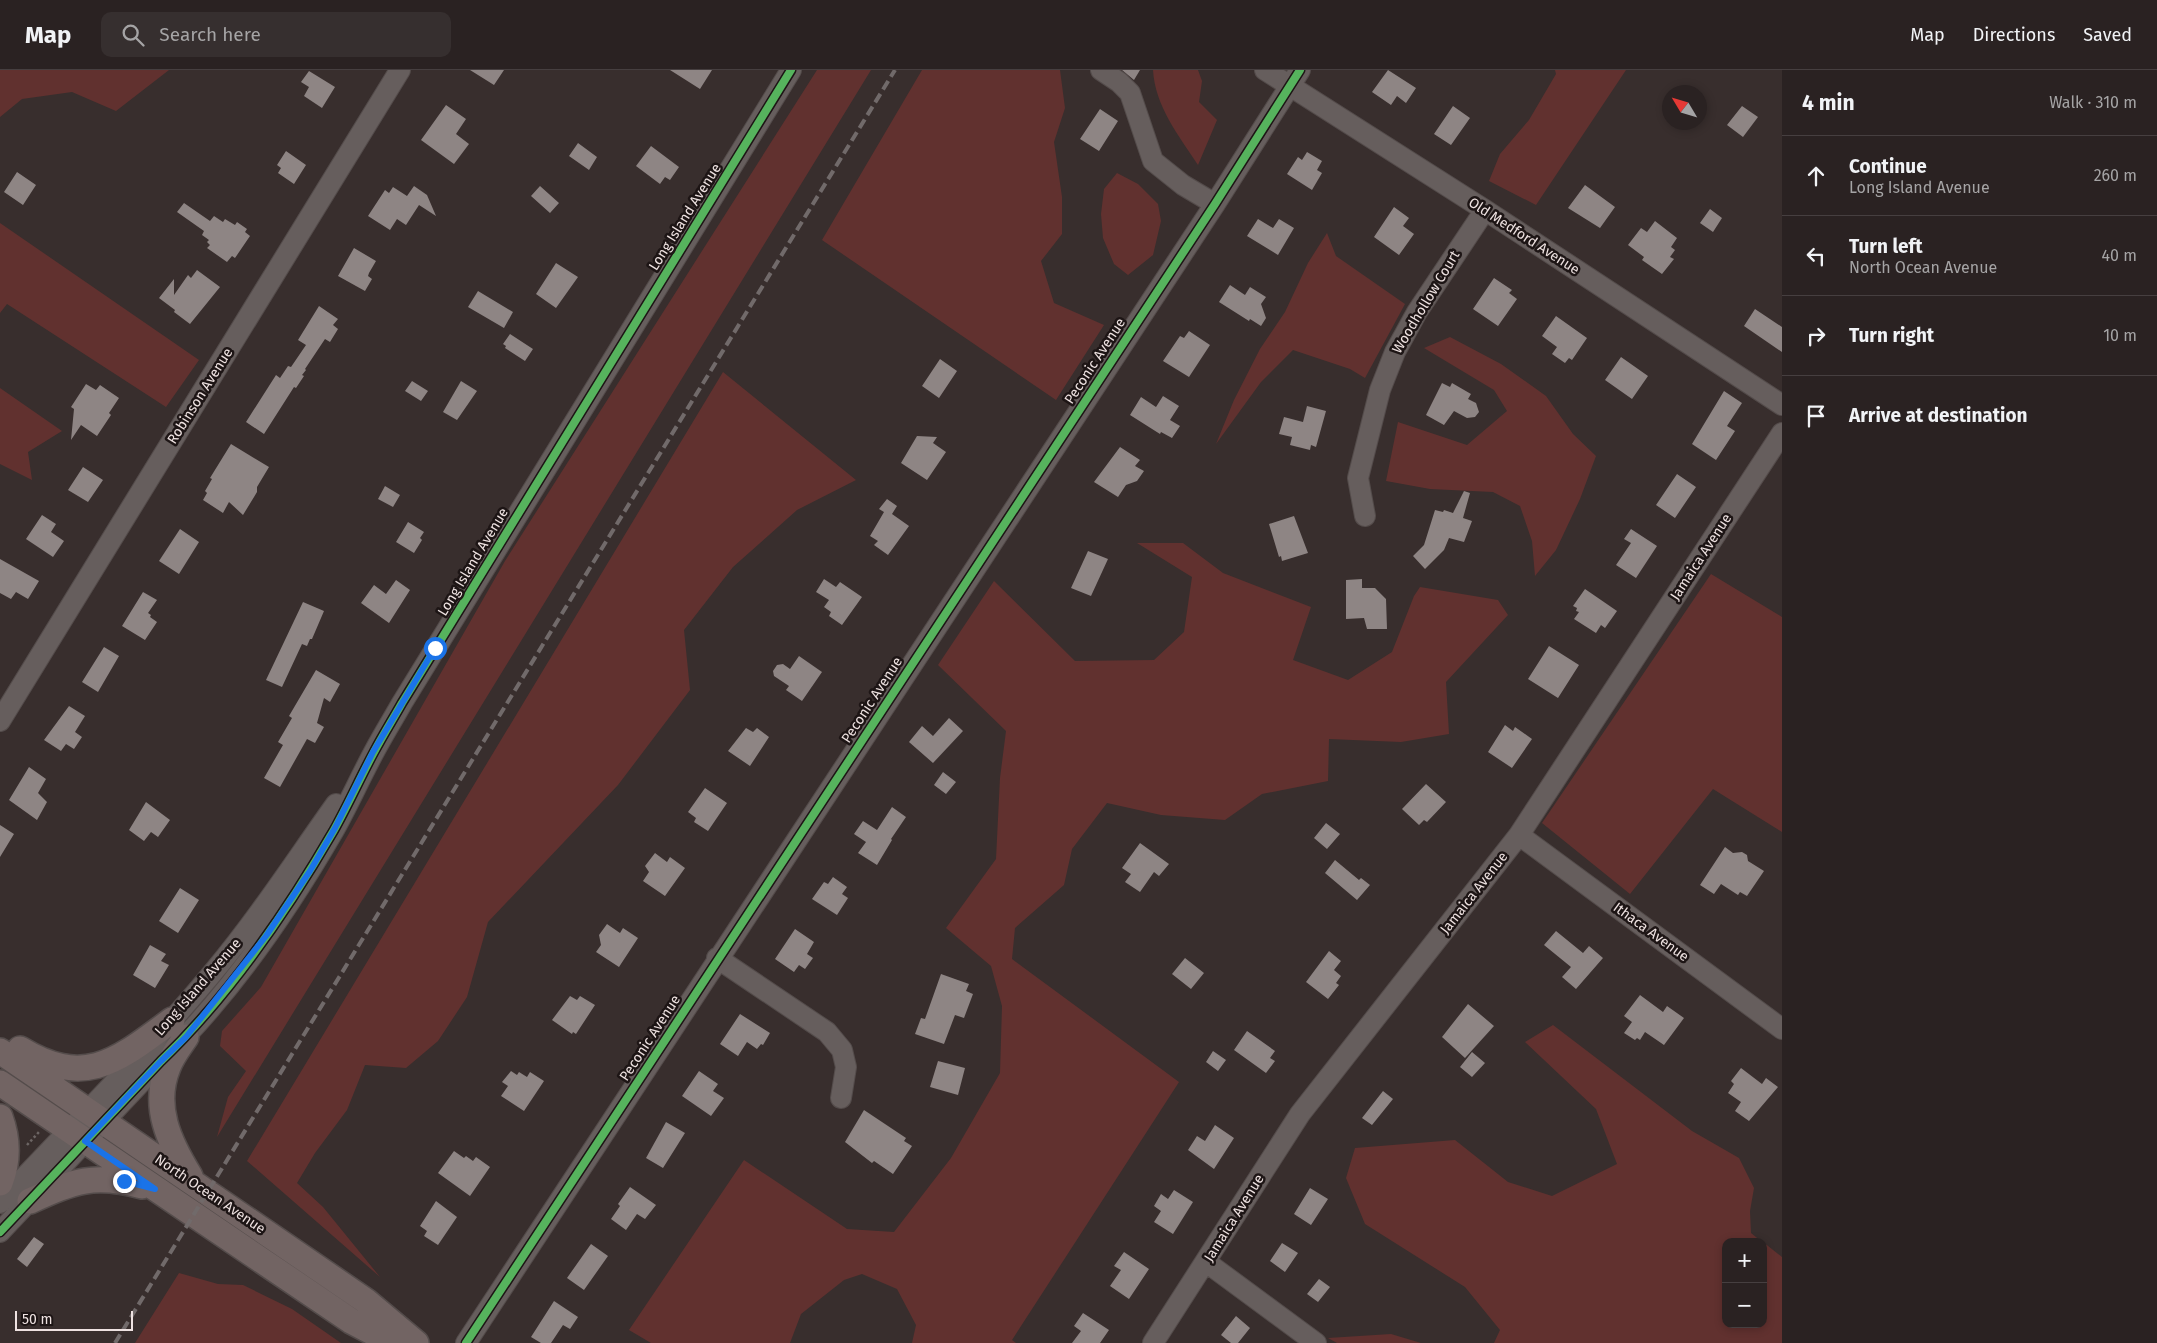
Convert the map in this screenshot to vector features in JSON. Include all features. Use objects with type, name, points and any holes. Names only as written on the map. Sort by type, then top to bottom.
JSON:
[{"type":"main road","points":[[0,1036],[42,1061],[79,1069],[104,1064],[179,1028]]},
{"type":"main road","points":[[179,1028],[164,1079],[162,1107],[168,1137],[194,1182]]},
{"type":"main road","name":"North Ocean Avenue","points":[[0,1050],[366,1300],[416,1343]]},
{"type":"main road","name":"North Ocean Avenue","points":[[0,1083],[351,1321],[393,1343]]},
{"type":"main road","points":[[0,1117],[7,1147],[0,1183]]},
{"type":"main road","points":[[30,1201],[61,1186],[91,1179],[124,1181],[155,1189]]},
{"type":"street","name":"Robinson Avenue","points":[[0,721],[400,70]]},
{"type":"street","name":"Long Island Avenue","points":[[0,1203],[77,1135],[95,1116],[161,1061],[179,1028],[241,971],[288,905],[335,828],[373,752],[540,476],[791,70]]},
{"type":"street","points":[[1100,70],[1119,82],[1130,93],[1153,161],[1184,185],[1214,204]]},
{"type":"street","name":"Old Medford Avenue","points":[[1265,70],[1295,78],[1485,210],[1782,405]]},
{"type":"street","name":"Peconic Avenue","points":[[466,1343],[1295,78]]},
{"type":"street","name":"Woodhollow Court","points":[[1366,516],[1358,478],[1380,390],[1392,359],[1417,312],[1485,210]]},
{"type":"street","name":"Jamaica Avenue","points":[[1153,1343],[1300,1114],[1519,835],[1782,433]]},
{"type":"street","name":"Ithaca Avenue","points":[[1519,835],[1782,1029]]},
{"type":"street","points":[[717,958],[827,1032],[842,1050],[846,1066],[841,1098]]},
{"type":"street","name":"Long Island Avenue","points":[[0,1232],[30,1201],[77,1135]]},
{"type":"street","points":[[1206,1262],[1316,1343]]},
{"type":"path","points":[[24,1147],[43,1128]]},
{"type":"shaded area","points":[[0,70],[169,70],[116,111],[72,92],[22,99],[0,117]]},
{"type":"shaded area","points":[[817,70],[871,70],[217,1137],[228,1097],[246,1071],[220,1046],[222,1031],[261,987],[505,561]]},
{"type":"shaded area","points":[[922,70],[1060,70],[1065,108],[1054,142],[1062,197],[1062,234],[1041,261],[1054,303],[1104,325],[1056,400],[822,240]]},
{"type":"shaded area","points":[[1153,70],[1198,70],[1202,81],[1199,102],[1217,120],[1198,165],[1163,108],[1158,96]]},
{"type":"shaded area","points":[[1555,70],[1626,70],[1536,205],[1489,181],[1500,154],[1529,120],[1556,74]]},
{"type":"shaded area","points":[[1117,173],[1138,184],[1158,204],[1161,221],[1153,255],[1128,275],[1114,264],[1103,238],[1101,214],[1104,189]]},
{"type":"shaded area","points":[[0,223],[199,360],[166,407],[7,304],[0,313]]},
{"type":"shaded area","points":[[1327,233],[1336,256],[1405,304],[1365,378],[1350,369],[1293,350],[1261,382],[1216,444],[1234,400],[1260,349],[1285,312],[1308,263]]},
{"type":"shaded area","points":[[1450,337],[1501,364],[1546,396],[1573,434],[1596,456],[1580,499],[1556,550],[1535,576],[1532,541],[1520,506],[1493,492],[1430,489],[1386,481],[1398,422],[1467,445],[1507,411],[1494,390],[1424,348]]},
{"type":"shaded area","points":[[723,372],[856,480],[797,510],[733,567],[684,630],[690,690],[618,785],[488,922],[467,997],[438,1041],[406,1068],[365,1065],[347,1110],[315,1153],[297,1183],[323,1207],[380,1277],[247,1161]]},
{"type":"shaded area","points":[[0,388],[62,431],[28,452],[32,480],[0,464]]},
{"type":"shaded area","points":[[1137,543],[1183,543],[1223,573],[1311,607],[1293,660],[1348,680],[1392,652],[1414,596],[1420,587],[1498,600],[1508,615],[1446,682],[1449,734],[1401,742],[1329,739],[1328,781],[1262,794],[1225,820],[1161,815],[1107,803],[1072,849],[1064,885],[1015,928],[1012,959],[1179,1082],[1012,1340],[1016,1343],[912,1343],[916,1325],[897,1289],[862,1274],[844,1280],[801,1314],[790,1343],[651,1343],[629,1330],[744,1160],[847,1229],[894,1232],[951,1158],[1000,1073],[1002,1006],[991,966],[946,928],[996,859],[1000,778],[1006,731],[938,665],[994,581],[1075,661],[1154,660],[1184,632],[1192,577]]},
{"type":"shaded area","points":[[1711,574],[1782,617],[1782,832],[1713,789],[1630,894],[1542,823]]},
{"type":"shaded area","points":[[1553,1025],[1692,1131],[1739,1158],[1754,1188],[1750,1211],[1751,1233],[1757,1238],[1722,1238],[1722,1328],[1767,1328],[1767,1245],[1782,1257],[1782,1343],[1494,1343],[1500,1330],[1465,1287],[1365,1224],[1346,1178],[1355,1148],[1455,1140],[1508,1182],[1552,1196],[1617,1164],[1596,1109],[1525,1042]]},
{"type":"shaded area","points":[[179,1273],[218,1284],[243,1285],[292,1309],[341,1343],[135,1343]]},
{"type":"shaded area","points":[[1391,1334],[1421,1343],[1337,1343],[1328,1338]]},
{"type":"building","points":[[470,70],[504,70],[494,85]]},
{"type":"building","points":[[670,70],[712,70],[700,89]]},
{"type":"building","points":[[1122,70],[1140,70],[1134,80]]},
{"type":"building","points":[[1388,70],[1416,88],[1406,103],[1397,96],[1391,105],[1372,92]]},
{"type":"building","points":[[309,71],[335,87],[322,108],[304,96],[309,87],[301,82]]},
{"type":"building","points":[[446,105],[466,119],[456,134],[469,144],[454,164],[421,140]]},
{"type":"building","points":[[1453,106],[1470,118],[1451,145],[1434,134]]},
{"type":"building","points":[[1742,106],[1758,117],[1743,137],[1727,125]]},
{"type":"building","points":[[1100,109],[1118,121],[1099,151],[1080,139]]},
{"type":"building","points":[[578,143],[597,157],[589,170],[569,156]]},
{"type":"building","points":[[651,146],[679,167],[670,180],[665,177],[660,184],[636,166]]},
{"type":"building","points":[[286,151],[306,165],[294,184],[278,173],[281,168],[277,165]]},
{"type":"building","points":[[1307,152],[1322,161],[1317,170],[1322,173],[1312,190],[1287,174],[1298,157],[1302,160]]},
{"type":"building","points":[[17,172],[36,185],[23,205],[4,192]]},
{"type":"building","points":[[1585,185],[1615,207],[1600,228],[1568,208]]},
{"type":"building","points":[[414,186],[427,195],[436,216],[419,205],[406,225],[397,219],[390,230],[368,216],[385,190],[389,193],[393,187],[407,196]]},
{"type":"building","points":[[540,186],[559,203],[550,213],[531,196]]},
{"type":"building","points":[[184,203],[210,221],[214,216],[223,222],[225,219],[235,225],[237,222],[247,229],[245,232],[250,236],[235,258],[232,256],[227,262],[207,248],[210,245],[207,242],[209,240],[202,235],[204,231],[177,212]]},
{"type":"building","points":[[1394,207],[1409,218],[1403,226],[1414,234],[1399,255],[1374,237]]},
{"type":"building","points":[[1710,209],[1722,218],[1713,232],[1700,223]]},
{"type":"building","points":[[1258,219],[1273,228],[1279,219],[1294,228],[1278,255],[1247,236]]},
{"type":"building","points":[[1655,221],[1677,238],[1671,247],[1675,250],[1670,257],[1674,259],[1662,274],[1642,260],[1644,257],[1628,245],[1641,228],[1647,232]]},
{"type":"building","points":[[354,248],[376,261],[368,276],[372,279],[365,291],[338,276]]},
{"type":"building","points":[[556,263],[578,277],[556,308],[536,294]]},
{"type":"building","points":[[197,270],[220,287],[190,324],[159,298],[174,279],[174,295],[188,275],[191,278]]},
{"type":"building","points":[[1494,278],[1512,290],[1509,293],[1517,299],[1498,326],[1473,309]]},
{"type":"building","points":[[1230,285],[1245,295],[1250,287],[1266,297],[1261,304],[1266,318],[1261,326],[1250,319],[1249,321],[1219,302]]},
{"type":"building","points":[[478,291],[513,312],[504,328],[468,307]]},
{"type":"building","points":[[319,306],[338,319],[333,325],[338,329],[330,342],[325,339],[305,369],[302,375],[304,376],[296,388],[294,387],[264,434],[246,422],[276,375],[280,378],[288,366],[291,367],[306,345],[298,340]]},
{"type":"building","points":[[1755,309],[1782,327],[1782,352],[1744,326]]},
{"type":"building","points":[[1556,316],[1587,338],[1572,360],[1569,358],[1565,363],[1552,354],[1557,347],[1542,336]]},
{"type":"building","points":[[1189,331],[1210,345],[1189,377],[1163,361],[1180,336],[1184,338]]},
{"type":"building","points":[[510,334],[533,349],[525,361],[505,348],[506,346],[503,344]]},
{"type":"building","points":[[1621,357],[1648,376],[1632,399],[1605,380]]},
{"type":"building","points":[[940,359],[957,371],[939,398],[922,386]]},
{"type":"building","points":[[412,381],[428,391],[421,401],[405,391]]},
{"type":"building","points":[[461,381],[477,391],[457,420],[443,412]]},
{"type":"building","points":[[1442,383],[1450,387],[1452,383],[1471,394],[1468,399],[1476,403],[1479,412],[1475,417],[1467,418],[1454,411],[1444,425],[1426,415]]},
{"type":"building","points":[[86,384],[96,390],[100,385],[119,398],[109,413],[111,415],[97,436],[81,425],[71,440],[74,409],[71,407]]},
{"type":"building","points":[[1724,391],[1742,403],[1727,426],[1735,431],[1716,460],[1692,444]]},
{"type":"building","points":[[1163,396],[1179,406],[1170,420],[1180,426],[1172,438],[1161,432],[1160,434],[1130,415],[1141,397],[1156,407]]},
{"type":"building","points":[[1307,406],[1326,411],[1316,447],[1311,445],[1310,450],[1290,445],[1292,437],[1279,434],[1284,417],[1303,422]]},
{"type":"building","points":[[917,436],[937,437],[933,443],[946,452],[927,480],[901,463]]},
{"type":"building","points":[[231,444],[269,467],[243,515],[229,502],[223,513],[203,500],[207,493],[205,491],[212,479],[210,478]]},
{"type":"building","points":[[1120,447],[1140,460],[1135,466],[1144,471],[1137,481],[1126,485],[1118,497],[1094,482]]},
{"type":"building","points":[[83,467],[103,480],[88,502],[68,490]]},
{"type":"building","points":[[1677,474],[1696,487],[1675,518],[1656,505]]},
{"type":"building","points":[[385,486],[400,495],[393,507],[378,499]]},
{"type":"building","points":[[1464,491],[1470,493],[1463,518],[1472,521],[1464,542],[1449,538],[1444,550],[1425,569],[1413,556],[1424,545],[1435,510],[1453,513]]},
{"type":"building","points":[[887,499],[897,506],[892,514],[909,526],[888,555],[874,545],[878,541],[870,536],[884,512],[879,509]]},
{"type":"building","points":[[42,515],[56,524],[51,532],[64,541],[53,557],[26,539]]},
{"type":"building","points":[[1294,516],[1308,553],[1282,561],[1281,556],[1279,557],[1269,524]]},
{"type":"building","points":[[408,522],[424,532],[420,538],[422,540],[414,553],[396,542]]},
{"type":"building","points":[[180,529],[199,542],[179,574],[159,561]]},
{"type":"building","points":[[1631,529],[1657,546],[1636,578],[1616,565],[1631,543],[1624,539]]},
{"type":"building","points":[[1088,551],[1108,559],[1091,596],[1071,588]]},
{"type":"building","points":[[0,559],[39,581],[28,599],[16,592],[11,599],[0,593]]},
{"type":"building","points":[[824,579],[836,587],[840,582],[862,597],[842,625],[829,616],[831,612],[824,607],[829,600],[816,592]]},
{"type":"building","points":[[1362,579],[1362,588],[1375,588],[1386,599],[1387,629],[1367,629],[1364,618],[1346,619],[1346,580]]},
{"type":"building","points":[[396,580],[410,590],[389,623],[361,603],[374,585],[386,594]]},
{"type":"building","points":[[1585,589],[1617,611],[1605,628],[1601,625],[1596,633],[1574,619],[1579,612],[1573,606]]},
{"type":"building","points":[[143,592],[157,600],[148,613],[157,622],[145,640],[122,626]]},
{"type":"building","points":[[303,602],[324,611],[312,639],[310,639],[307,646],[302,644],[282,687],[266,680]]},
{"type":"building","points":[[1549,646],[1579,665],[1558,698],[1528,679]]},
{"type":"building","points":[[104,647],[119,656],[98,692],[82,682]]},
{"type":"building","points":[[799,656],[822,672],[802,701],[786,690],[789,686],[774,676],[773,671],[777,665],[783,664],[790,669]]},
{"type":"building","points":[[316,670],[340,684],[330,702],[324,698],[317,723],[324,727],[315,743],[307,739],[280,787],[264,778],[283,745],[278,742],[292,718],[289,716]]},
{"type":"building","points":[[69,706],[85,716],[75,732],[82,737],[74,749],[66,744],[61,751],[44,740]]},
{"type":"building","points":[[949,718],[963,731],[933,763],[909,742],[922,726],[933,736]]},
{"type":"building","points":[[1505,725],[1513,731],[1515,727],[1532,739],[1512,768],[1488,752]]},
{"type":"building","points":[[746,728],[753,732],[757,728],[769,737],[750,766],[728,751]]},
{"type":"building","points":[[29,767],[46,779],[38,793],[47,802],[37,820],[9,800]]},
{"type":"building","points":[[943,772],[956,782],[946,794],[934,785]]},
{"type":"building","points":[[1426,784],[1446,802],[1427,822],[1424,820],[1419,825],[1402,809]]},
{"type":"building","points":[[705,788],[727,803],[708,831],[694,822],[696,818],[688,812]]},
{"type":"building","points":[[146,802],[170,820],[158,837],[151,832],[144,841],[129,830]]},
{"type":"building","points":[[892,807],[906,817],[877,865],[858,853],[866,842],[854,834],[863,821],[877,830]]},
{"type":"building","points":[[1326,823],[1340,834],[1327,849],[1314,838]]},
{"type":"building","points":[[0,825],[14,834],[0,857]]},
{"type":"building","points":[[1140,843],[1169,864],[1159,876],[1154,872],[1140,892],[1125,882],[1131,874],[1122,868]]},
{"type":"building","points":[[1725,847],[1733,853],[1742,852],[1747,855],[1748,861],[1764,871],[1747,896],[1740,892],[1738,895],[1721,884],[1714,894],[1700,885]]},
{"type":"building","points":[[655,853],[667,862],[670,857],[685,868],[665,896],[643,881],[649,872],[645,866]]},
{"type":"building","points":[[1335,860],[1359,880],[1361,878],[1370,885],[1357,900],[1325,873]]},
{"type":"building","points":[[833,877],[847,887],[842,894],[848,898],[837,915],[812,899],[824,882],[828,884]]},
{"type":"building","points":[[180,888],[199,900],[178,933],[159,921]]},
{"type":"building","points":[[607,924],[620,933],[623,928],[638,938],[619,967],[596,952],[601,945],[599,935]]},
{"type":"building","points":[[795,929],[814,942],[807,954],[813,958],[805,969],[799,965],[794,972],[775,959]]},
{"type":"building","points":[[1556,931],[1583,953],[1589,946],[1603,958],[1576,989],[1562,977],[1571,967],[1544,945]]},
{"type":"building","points":[[150,945],[166,954],[161,961],[169,965],[155,988],[133,975]]},
{"type":"building","points":[[1329,951],[1341,961],[1334,970],[1341,976],[1336,983],[1339,985],[1328,999],[1306,982]]},
{"type":"building","points":[[1185,958],[1204,973],[1191,989],[1172,974]]},
{"type":"building","points":[[941,974],[969,984],[966,991],[973,994],[964,1018],[955,1015],[944,1044],[915,1034],[921,1018],[925,1019]]},
{"type":"building","points":[[1640,995],[1663,1012],[1667,1006],[1684,1018],[1664,1045],[1645,1032],[1640,1040],[1637,1038],[1635,1040],[1624,1033],[1632,1022],[1624,1016]]},
{"type":"building","points":[[570,996],[577,1000],[580,996],[595,1005],[576,1034],[573,1032],[572,1034],[552,1020]]},
{"type":"building","points":[[1468,1004],[1494,1026],[1465,1058],[1442,1037]]},
{"type":"building","points":[[740,1014],[770,1033],[763,1045],[761,1044],[757,1049],[747,1042],[738,1056],[720,1044]]},
{"type":"building","points":[[1247,1031],[1275,1051],[1270,1058],[1275,1061],[1266,1073],[1234,1050]]},
{"type":"building","points":[[1213,1051],[1226,1060],[1218,1071],[1206,1062]]},
{"type":"building","points":[[1472,1052],[1485,1063],[1472,1077],[1460,1067]]},
{"type":"building","points":[[938,1061],[965,1068],[958,1095],[930,1087]]},
{"type":"building","points":[[1741,1068],[1762,1084],[1766,1078],[1778,1087],[1749,1121],[1735,1111],[1741,1102],[1728,1093],[1734,1084],[1731,1081]]},
{"type":"building","points":[[511,1071],[517,1075],[519,1072],[527,1077],[530,1072],[544,1081],[524,1111],[501,1096],[508,1086],[502,1082]]},
{"type":"building","points":[[699,1071],[718,1084],[713,1091],[724,1098],[711,1116],[682,1096]]},
{"type":"building","points":[[1383,1091],[1393,1099],[1372,1125],[1362,1118]]},
{"type":"building","points":[[864,1110],[906,1138],[904,1141],[912,1146],[893,1174],[874,1161],[872,1163],[845,1142]]},
{"type":"building","points":[[666,1122],[685,1133],[663,1168],[646,1158]]},
{"type":"building","points":[[1215,1125],[1234,1138],[1214,1169],[1188,1150],[1197,1136],[1205,1141]]},
{"type":"building","points":[[454,1151],[464,1158],[466,1156],[473,1161],[476,1157],[490,1167],[470,1196],[438,1173]]},
{"type":"building","points":[[630,1187],[656,1205],[645,1219],[637,1214],[626,1230],[611,1219],[620,1206],[618,1204]]},
{"type":"building","points":[[1310,1188],[1328,1199],[1311,1225],[1294,1214]]},
{"type":"building","points":[[1174,1190],[1193,1202],[1173,1234],[1154,1222],[1161,1211],[1154,1206],[1161,1194],[1168,1199]]},
{"type":"building","points":[[436,1201],[457,1217],[438,1245],[424,1236],[427,1231],[420,1226]]},
{"type":"building","points":[[34,1237],[44,1244],[27,1267],[17,1259]]},
{"type":"building","points":[[1282,1243],[1298,1253],[1285,1272],[1270,1261]]},
{"type":"building","points":[[591,1244],[608,1256],[584,1290],[567,1278]]},
{"type":"building","points":[[1124,1252],[1149,1269],[1129,1299],[1110,1286],[1121,1270],[1114,1266]]},
{"type":"building","points":[[1319,1279],[1330,1287],[1318,1302],[1307,1294]]},
{"type":"building","points":[[554,1301],[578,1317],[570,1329],[563,1325],[551,1343],[541,1343],[531,1337]]},
{"type":"building","points":[[1083,1313],[1109,1330],[1100,1343],[1072,1343],[1081,1331],[1074,1326]]},
{"type":"building","points":[[1236,1316],[1250,1328],[1238,1343],[1231,1343],[1221,1335]]},
{"type":"railway","points":[[115,1343],[895,70]]},
{"type":"cycle path","points":[[0,1232],[186,1036],[233,981],[276,922],[334,830],[374,752],[402,703],[791,70]]},
{"type":"cycle path","points":[[466,1343],[1215,204],[1300,70]]},
{"type":"route","points":[[124,1181],[155,1189],[85,1141],[186,1037],[241,971],[266,936],[310,871],[335,828],[373,752],[435,648]]}]
